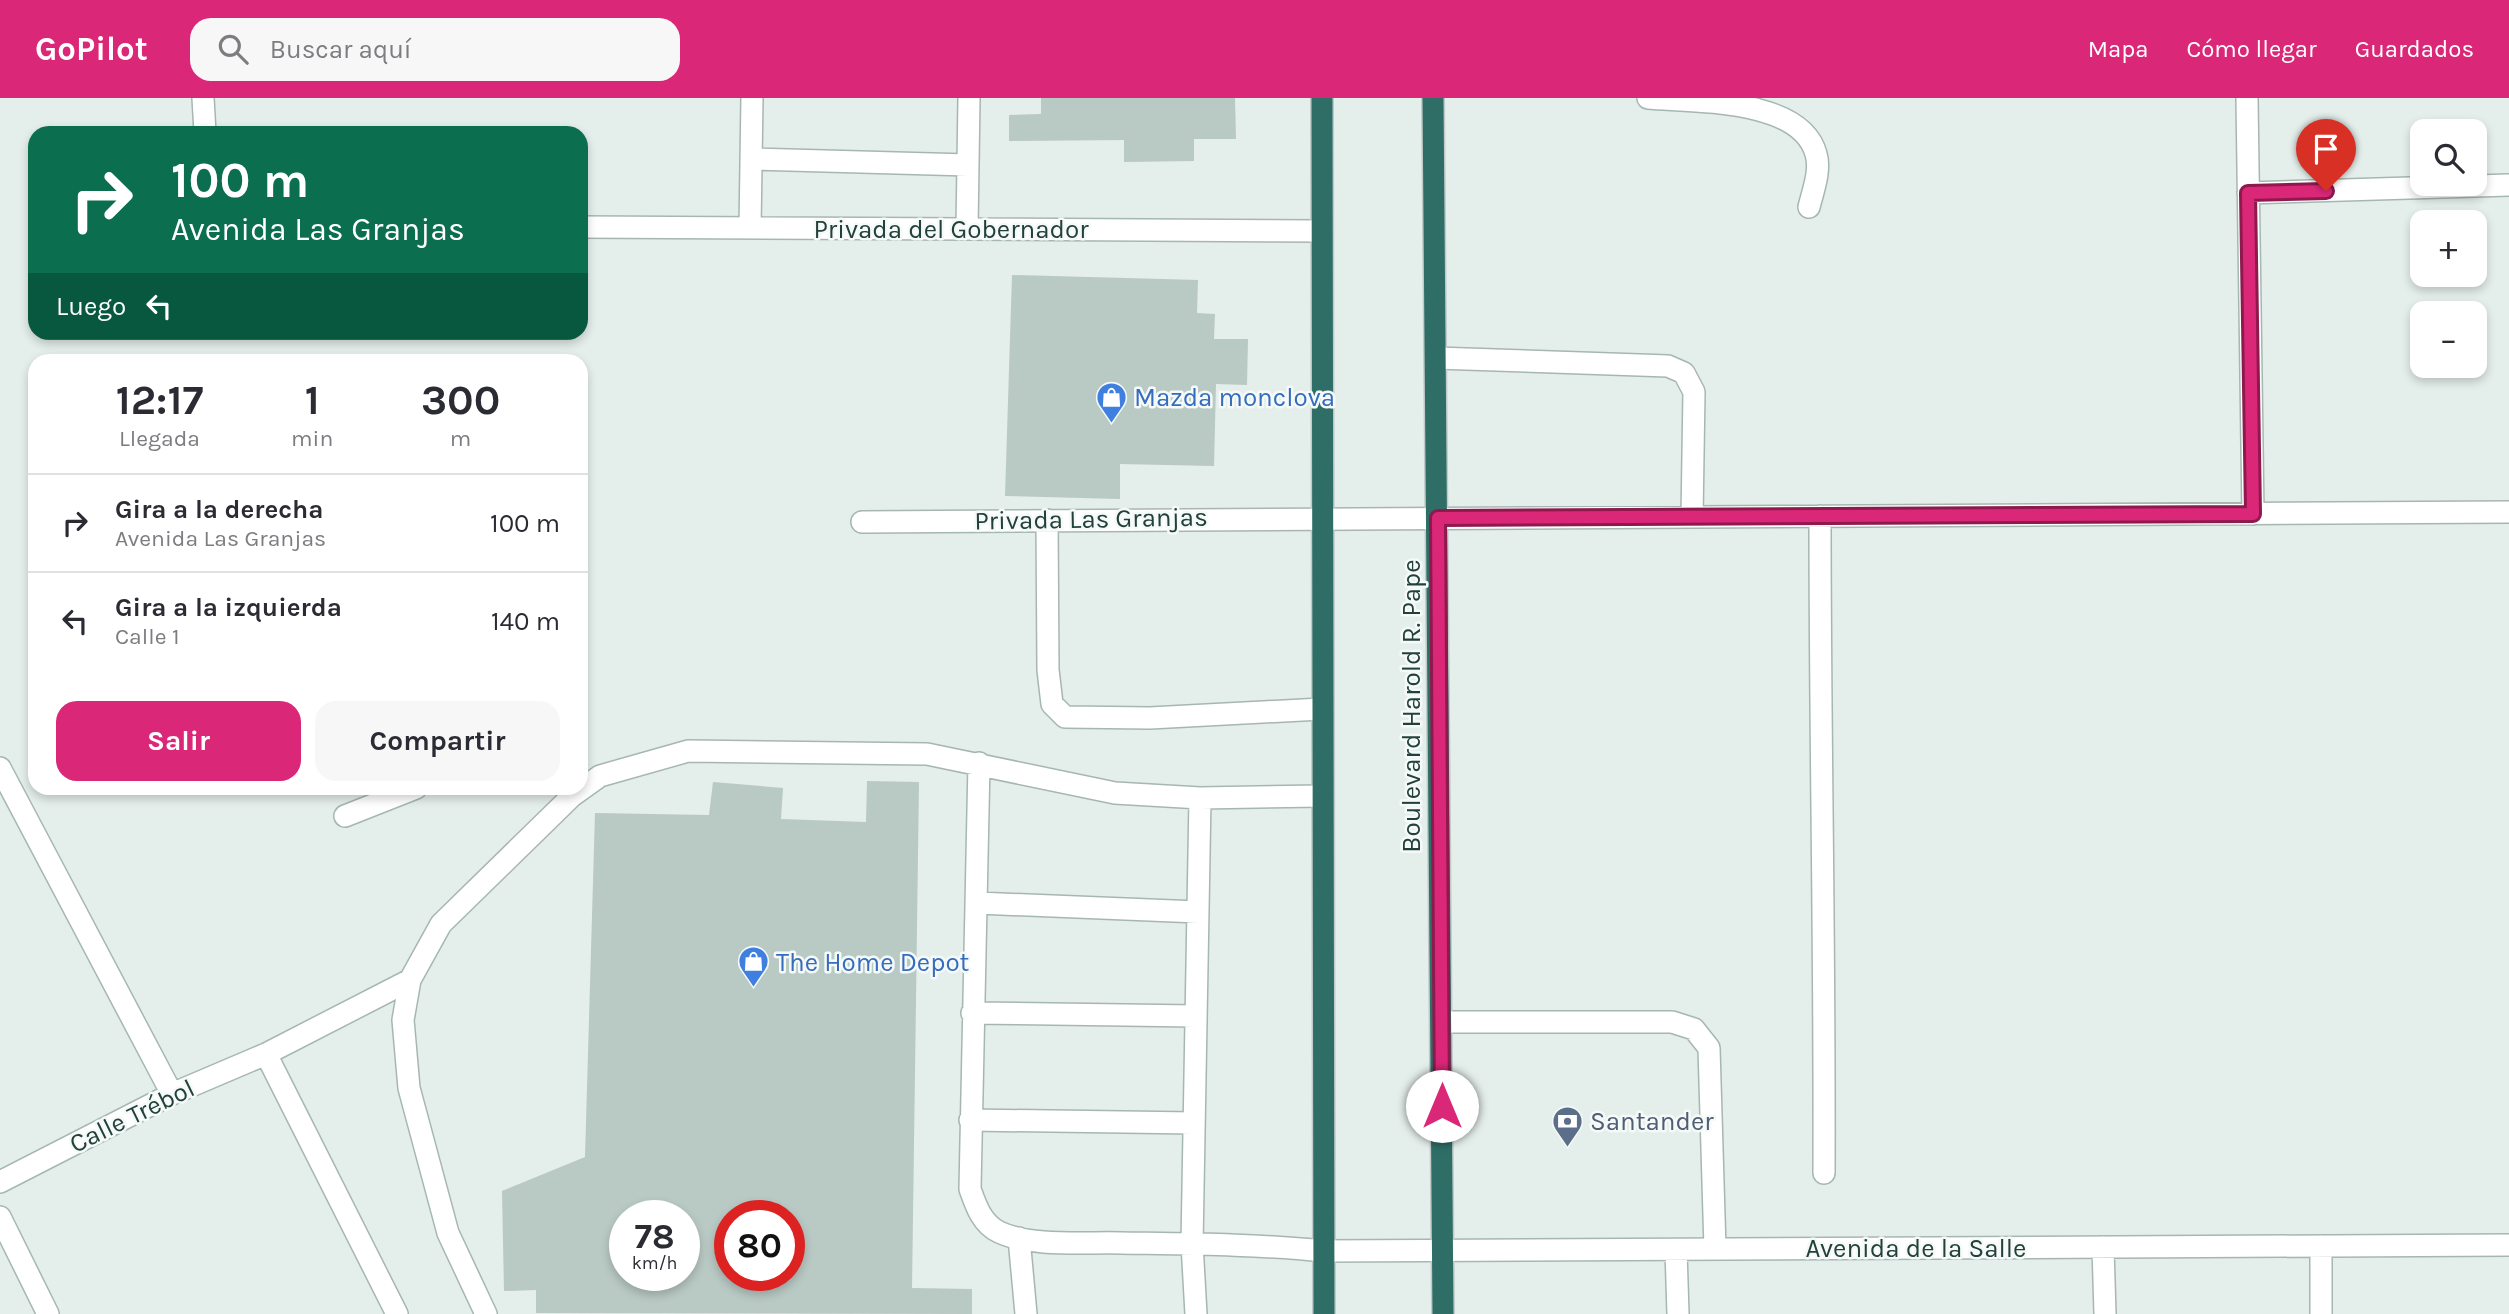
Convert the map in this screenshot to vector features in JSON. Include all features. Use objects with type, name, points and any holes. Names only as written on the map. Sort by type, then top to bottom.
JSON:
[{"type":"highway","points":[[1322,98],[1320,517],[1324,1314]]},
{"type":"highway","name":"Boulevard Harold R. Pape","points":[[1433,98],[1443,1314]]},
{"type":"street","points":[[203,98],[205,126]]},
{"type":"street","points":[[750,228],[752,98]]},
{"type":"street","points":[[967,229],[969,98]]},
{"type":"street","points":[[1648,98],[1762,108],[1804,132],[1817,155],[1816,180],[1809,207]]},
{"type":"street","points":[[2247,98],[2253,514]]},
{"type":"street","points":[[751,159],[968,165]]},
{"type":"street","points":[[2248,193],[2509,184]]},
{"type":"street","name":"Privada del Gobernador","points":[[588,227],[1321,231]]},
{"type":"street","points":[[1436,358],[1668,366],[1684,373],[1694,392],[1692,517]]},
{"type":"street","name":"Privada Las Granjas","points":[[862,522],[1320,517],[2509,512]]},
{"type":"street","points":[[1821,516],[1820,794],[1825,936],[1824,1173]]},
{"type":"street","points":[[1047,520],[1048,670],[1052,704],[1065,717],[1150,718],[1321,709]]},
{"type":"street","points":[[590,772],[688,751],[927,754],[1115,793],[1200,798],[1321,796]]},
{"type":"street","points":[[979,763],[970,1189],[979,1215],[997,1231],[1019,1238],[1026,1314]]},
{"type":"street","points":[[0,768],[172,1094]]},
{"type":"street","points":[[345,816],[398,795]]},
{"type":"street","points":[[486,1314],[448,1233],[409,1088],[403,1020],[410,980],[441,924],[573,795]]},
{"type":"street","points":[[1196,1314],[1192,1244],[1200,798]]},
{"type":"street","points":[[978,904],[1198,912]]},
{"type":"street","name":"Calle Trébol","points":[[0,1182],[172,1094],[266,1054],[410,980]]},
{"type":"street","points":[[972,1013],[1196,1016]]},
{"type":"street","points":[[1442,1023],[1672,1022],[1694,1029],[1709,1048],[1715,1250]]},
{"type":"street","points":[[266,1054],[397,1314]]},
{"type":"street","points":[[970,1120],[1194,1123]]},
{"type":"street","points":[[0,1217],[48,1314]]},
{"type":"street","name":"Avenida de la Salle","points":[[1019,1238],[1260,1244],[1323,1251],[2509,1245]]},
{"type":"street","points":[[2321,1246],[2321,1314]]},
{"type":"street","points":[[2103,1247],[2105,1314]]},
{"type":"street","points":[[1676,1250],[1678,1314]]},
{"type":"building","points":[[1041,98],[1235,98],[1236,139],[1194,139],[1194,161],[1124,162],[1124,140],[1009,141],[1009,115],[1041,114]]},
{"type":"building","name":"Mazda monclova","points":[[1012,275],[1198,280],[1197,313],[1215,314],[1214,339],[1248,339],[1247,385],[1216,384],[1214,466],[1120,464],[1120,499],[1005,496]]},
{"type":"building","name":"The Home Depot","points":[[867,781],[919,782],[912,1288],[972,1289],[972,1314],[536,1313],[536,1290],[504,1291],[502,1191],[585,1157],[595,813],[709,815],[713,782],[783,788],[781,819],[866,822]]},
{"type":"place","name":"Mazda monclova","points":[[1111,424]]},
{"type":"place","name":"The Home Depot","points":[[753,989]]},
{"type":"place","name":"Santander","points":[[1567,1148]]},
{"type":"route","points":[[1442,1106],[1438,518],[2253,514],[2248,193],[2326,191]]}]
